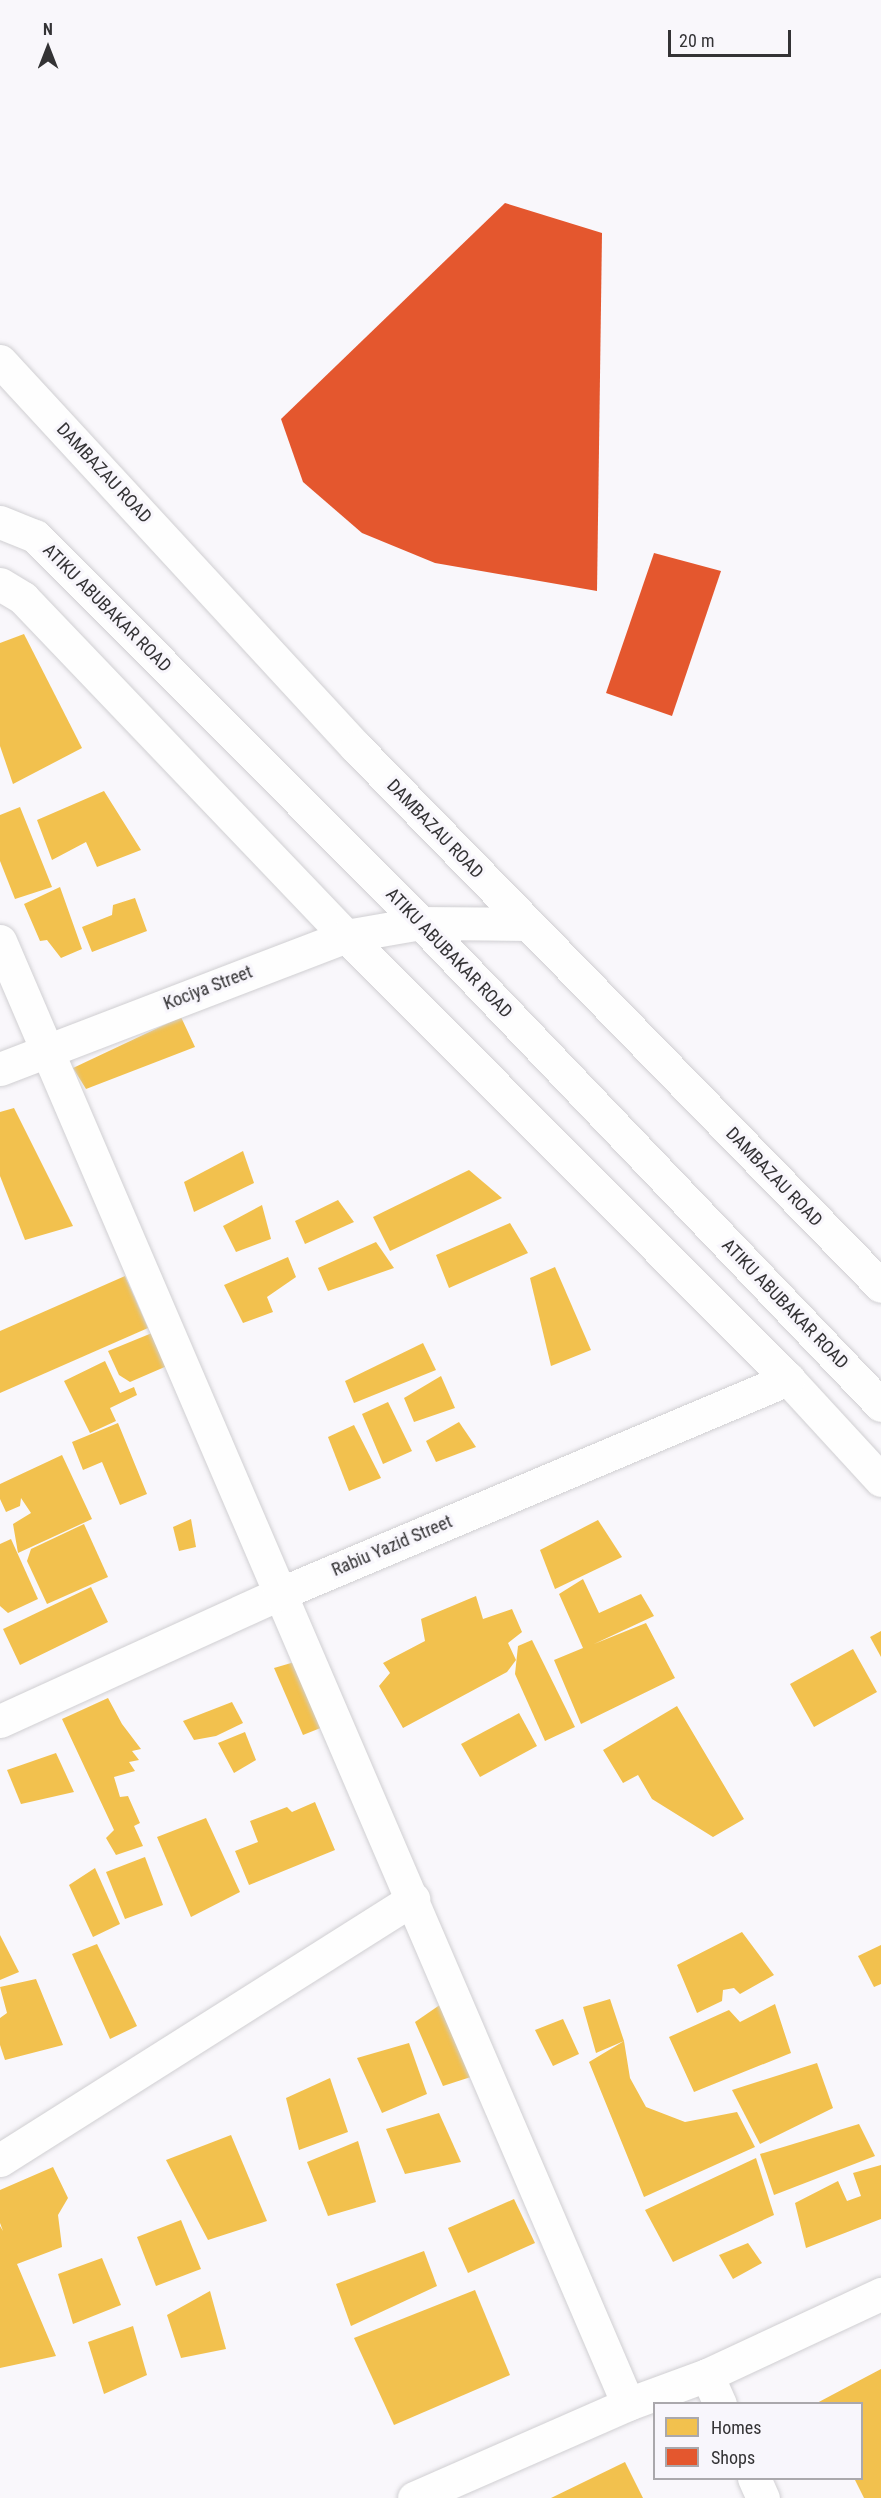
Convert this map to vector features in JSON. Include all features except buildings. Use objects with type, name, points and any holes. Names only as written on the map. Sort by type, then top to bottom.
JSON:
[{"type":"street","name":"DAMBAZAU ROAD","points":[[0,361],[356,747],[881,1286]]},
{"type":"street","name":"ATIKU ABUBAKAR ROAD","points":[[0,522],[35,536],[421,923],[881,1405]]},
{"type":"street","points":[[0,584],[23,598],[346,936],[788,1379],[881,1480]]},
{"type":"street","name":"Kociya Street","points":[[0,1070],[47,1049],[346,936],[421,923],[528,924]]},
{"type":"street","points":[[0,940],[628,2404]]},
{"type":"street","name":"Rabiu Yazid Street","points":[[0,1721],[279,1594],[788,1379]]},
{"type":"street","points":[[0,2160],[413,1899]]},
{"type":"street","points":[[414,2498],[628,2404],[714,2389],[881,2294]]},
{"type":"street","points":[[755,2480],[763,2498]]}]
